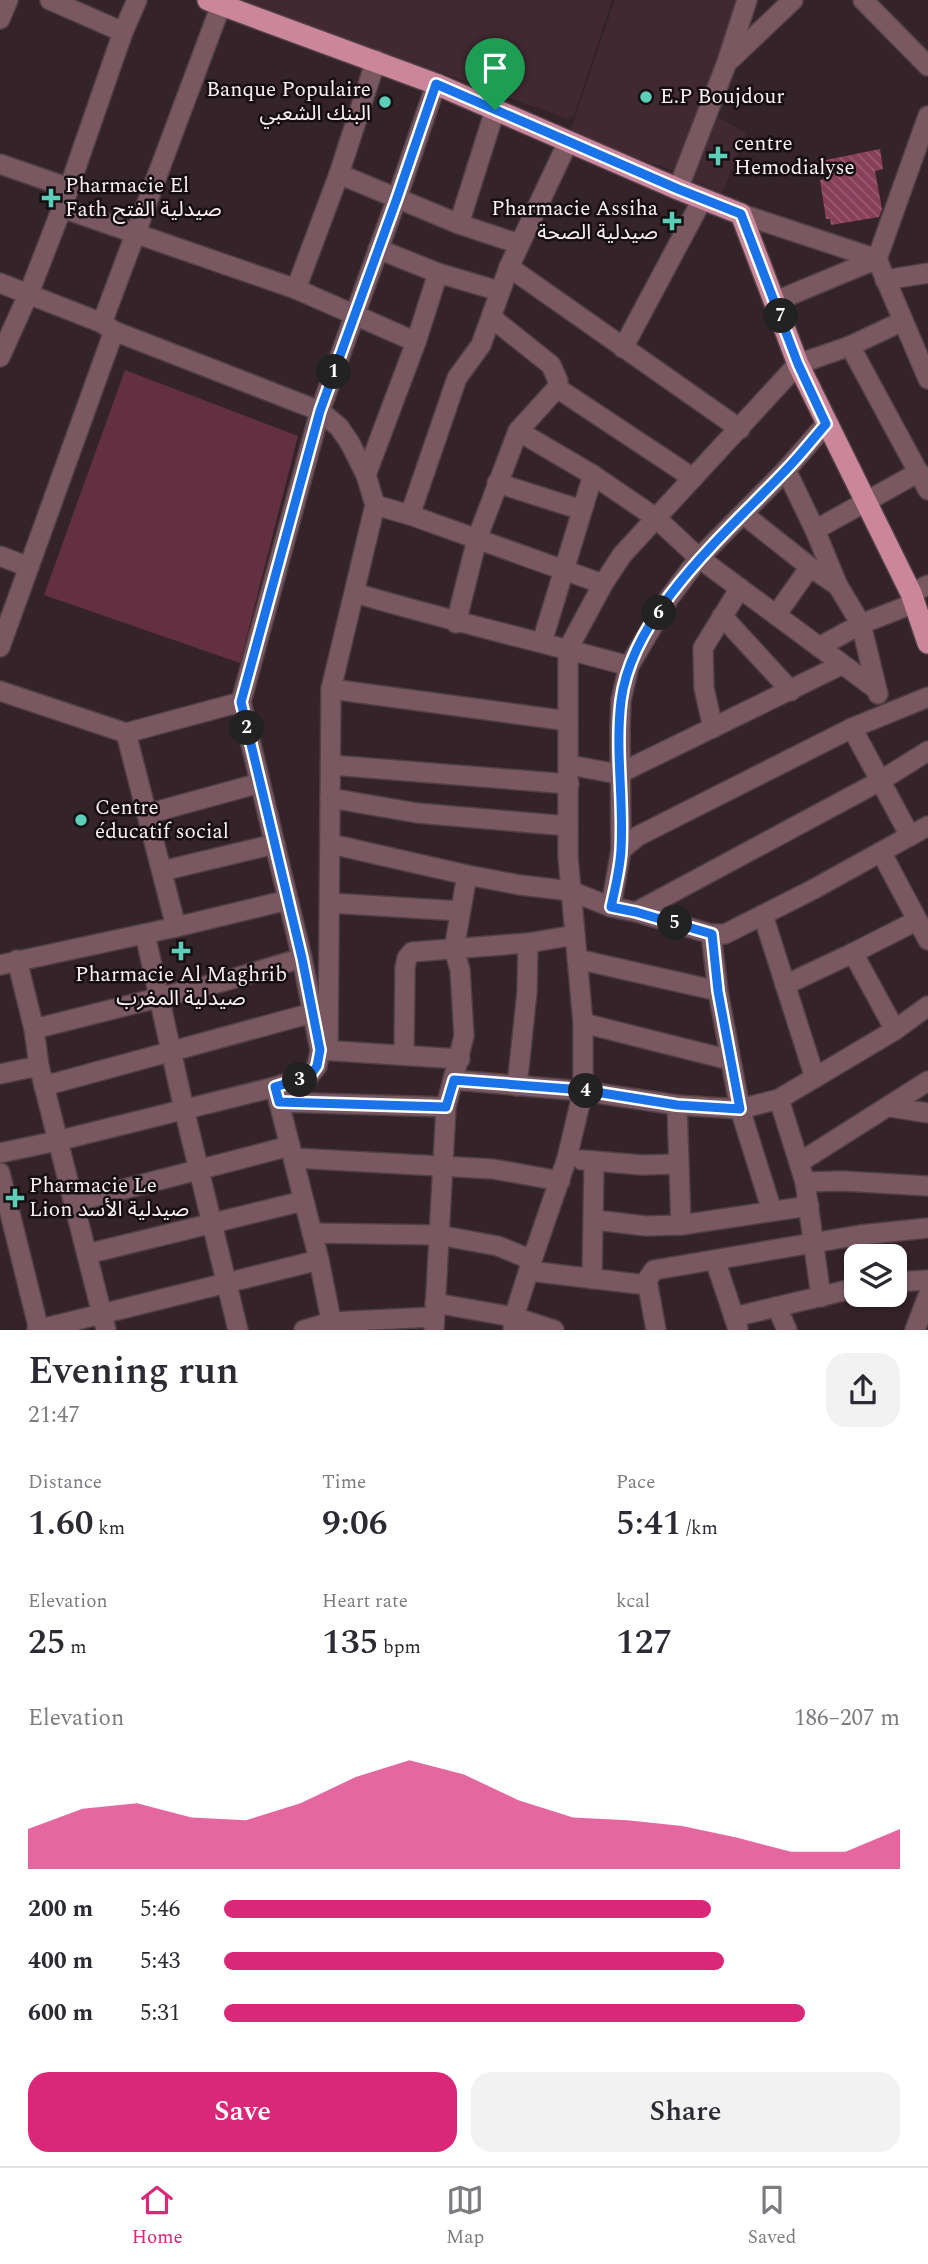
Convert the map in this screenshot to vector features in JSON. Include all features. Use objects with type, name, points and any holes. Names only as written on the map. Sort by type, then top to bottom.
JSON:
[{"type":"main road","points":[[215,2],[436,84],[702,200],[741,214],[798,364],[826,424],[866,502],[918,593],[928,643]]},
{"type":"street","points":[[0,19],[8,0]]},
{"type":"street","points":[[50,0],[123,32]]},
{"type":"street","points":[[0,354],[29,293],[62,208],[123,32],[137,0]]},
{"type":"street","points":[[678,189],[727,62],[747,0]]},
{"type":"street","points":[[727,62],[793,0]]},
{"type":"street","points":[[863,0],[928,66]]},
{"type":"street","points":[[2,634],[29,567],[108,327],[134,234],[215,2]]},
{"type":"street","points":[[296,289],[339,174],[376,60]]},
{"type":"street","points":[[324,1050],[312,1013],[302,958],[241,702],[320,411],[436,84]]},
{"type":"street","points":[[458,224],[495,110]]},
{"type":"street","points":[[928,116],[877,259],[928,379]]},
{"type":"street","points":[[410,515],[448,398],[457,378],[481,345],[509,267],[568,142]]},
{"type":"street","points":[[0,164],[69,188]]},
{"type":"street","points":[[339,174],[458,224],[519,244]]},
{"type":"street","points":[[623,348],[702,200]]},
{"type":"street","points":[[62,208],[296,289],[416,342]]},
{"type":"street","points":[[741,214],[877,259]]},
{"type":"street","points":[[378,248],[438,273],[499,291]]},
{"type":"street","points":[[776,301],[877,259]]},
{"type":"street","points":[[509,267],[740,429]]},
{"type":"street","points":[[366,475],[416,342],[438,273]]},
{"type":"street","points":[[885,279],[928,273]]},
{"type":"street","points":[[0,283],[320,411],[339,427],[366,475],[375,505],[331,689],[330,903],[324,1050],[310,1076],[277,1094]]},
{"type":"street","points":[[456,623],[477,539],[518,431],[557,388],[558,381],[551,365],[492,318]]},
{"type":"street","points":[[514,1323],[530,1265],[567,1158],[583,1090],[583,1023],[568,825],[568,649],[622,555],[798,364],[850,346],[903,321]]},
{"type":"street","points":[[850,346],[928,490]]},
{"type":"street","points":[[557,388],[693,478]]},
{"type":"street","points":[[611,907],[621,850],[618,774],[621,700],[629,666],[668,598],[699,558],[786,470],[826,424]]},
{"type":"street","points":[[518,431],[593,475],[656,518],[699,558],[876,689]]},
{"type":"street","points":[[786,470],[838,586],[861,624],[876,689],[886,713]]},
{"type":"street","points":[[815,530],[919,472]]},
{"type":"street","points":[[542,642],[593,475]]},
{"type":"street","points":[[497,483],[582,510]]},
{"type":"street","points":[[375,505],[603,584]]},
{"type":"street","points":[[743,514],[838,586]]},
{"type":"street","points":[[0,556],[29,567]]},
{"type":"street","points":[[776,615],[810,567]]},
{"type":"street","points":[[713,728],[704,688],[702,656],[706,642],[740,589]]},
{"type":"street","points":[[355,593],[456,623],[542,642],[629,666]]},
{"type":"street","points":[[819,647],[918,593]]},
{"type":"street","points":[[723,616],[790,691]]},
{"type":"street","points":[[331,765],[569,775],[618,774],[841,665]]},
{"type":"street","points":[[331,689],[568,721]]},
{"type":"street","points":[[0,691],[126,733],[241,702]]},
{"type":"street","points":[[621,850],[638,836],[852,728],[928,697]]},
{"type":"street","points":[[852,728],[910,836]]},
{"type":"street","points":[[126,733],[176,928]]},
{"type":"street","points":[[636,912],[880,781],[928,751]]},
{"type":"street","points":[[147,814],[260,783]]},
{"type":"street","points":[[330,798],[417,813],[568,825]]},
{"type":"street","points":[[331,845],[467,875],[572,891],[611,907],[712,934],[724,934],[928,826]]},
{"type":"street","points":[[162,871],[275,844]]},
{"type":"street","points":[[881,852],[928,940]]},
{"type":"street","points":[[434,1316],[446,1107],[464,1036],[460,970],[454,948],[467,875]]},
{"type":"street","points":[[104,1322],[41,1076],[34,1029],[8,963],[176,928],[288,900]]},
{"type":"street","points":[[330,903],[460,911]]},
{"type":"street","points":[[763,915],[816,1078]]},
{"type":"street","points":[[785,985],[916,921]]},
{"type":"street","points":[[145,934],[184,1109],[239,1329]]},
{"type":"street","points":[[712,934],[718,991],[740,1109],[772,1212]]},
{"type":"street","points":[[404,1054],[405,968],[407,958],[412,952],[528,943],[575,936]]},
{"type":"street","points":[[517,1086],[527,992],[528,943]]},
{"type":"street","points":[[853,953],[895,1030]]},
{"type":"street","points":[[34,1029],[302,958]]},
{"type":"street","points":[[577,959],[718,991]]},
{"type":"street","points":[[454,1080],[583,1090],[677,1105],[740,1109],[779,1099],[895,1030],[928,1006]]},
{"type":"street","points":[[0,1074],[41,1076],[172,1052],[312,1013]]},
{"type":"street","points":[[583,1023],[730,1060]]},
{"type":"street","points":[[324,1050],[460,1059]]},
{"type":"street","points":[[800,1162],[928,1081]]},
{"type":"street","points":[[277,1094],[319,1260],[332,1326]]},
{"type":"street","points":[[0,1153],[184,1109],[277,1094],[446,1107]]},
{"type":"street","points":[[779,1099],[805,1182],[821,1297]]},
{"type":"street","points":[[677,1105],[681,1225]]},
{"type":"street","points":[[890,1107],[928,1113]]},
{"type":"street","points":[[74,1202],[200,1170],[292,1152],[493,1170],[560,1181]]},
{"type":"street","points":[[567,1158],[677,1164]]},
{"type":"street","points":[[592,1279],[594,1161]]},
{"type":"street","points":[[0,1173],[38,1329],[104,1322],[226,1283],[319,1260]]},
{"type":"street","points":[[805,1182],[843,1181],[928,1186]]},
{"type":"street","points":[[87,1254],[303,1201]]},
{"type":"street","points":[[594,1220],[646,1226],[681,1225],[809,1206]]},
{"type":"street","points":[[656,1329],[647,1285],[648,1276],[654,1270],[870,1233],[928,1228]]},
{"type":"street","points":[[312,1233],[438,1235],[498,1246],[530,1265],[592,1279],[647,1285]]},
{"type":"street","points":[[715,1260],[736,1323],[777,1307],[844,1291]]},
{"type":"street","points":[[907,1281],[928,1280]]},
{"type":"street","points":[[915,1329],[928,1296]]},
{"type":"street","points":[[777,1307],[787,1329]]},
{"type":"street","points":[[304,1329],[434,1316],[554,1329]]},
{"type":"shaded area","points":[[227,0],[612,0],[573,117],[569,116],[568,119],[429,68]]},
{"type":"shaded area","name":"E.P Boujdour","points":[[615,0],[742,0],[683,174],[569,135]]},
{"type":"shaded area","name":"centre Hemodialyse","points":[[714,115],[746,133],[722,193],[690,179]]},
{"type":"shaded area","points":[[125,370],[298,436],[240,663],[44,595]]},
{"type":"building","points":[[880,149],[883,169],[875,171],[882,209],[879,217],[831,225],[830,219],[826,219],[820,180],[824,179],[821,161]]},
{"type":"place","name":"E.P Boujdour","points":[[646,97]]},
{"type":"place","name":"Banque Populaire البنك الشعبي","points":[[385,102]]},
{"type":"place","name":"centre Hemodialyse","points":[[718,156]]},
{"type":"place","name":"Pharmacie El Fath صيدلية الفتح","points":[[51,198]]},
{"type":"place","name":"Pharmacie Assiha صيدلية الصحة","points":[[672,221]]},
{"type":"place","name":"Centre éducatif social","points":[[81,820]]},
{"type":"place","name":"Pharmacie Al Maghrib صيدلية المغرب","points":[[181,951]]},
{"type":"place","name":"Pharmacie Le Lion صيدلية الأسد","points":[[15,1198]]},
{"type":"route","points":[[436,84],[495,110],[702,200],[741,214],[798,364],[826,424],[786,470],[699,558],[668,598],[629,666],[621,700],[618,774],[621,850],[611,907],[712,934],[718,991],[740,1109],[677,1105],[583,1090],[454,1080],[446,1107],[279,1102],[275,1087],[310,1076],[317,1066],[320,1050],[302,958],[241,702],[320,411],[436,84]]}]
